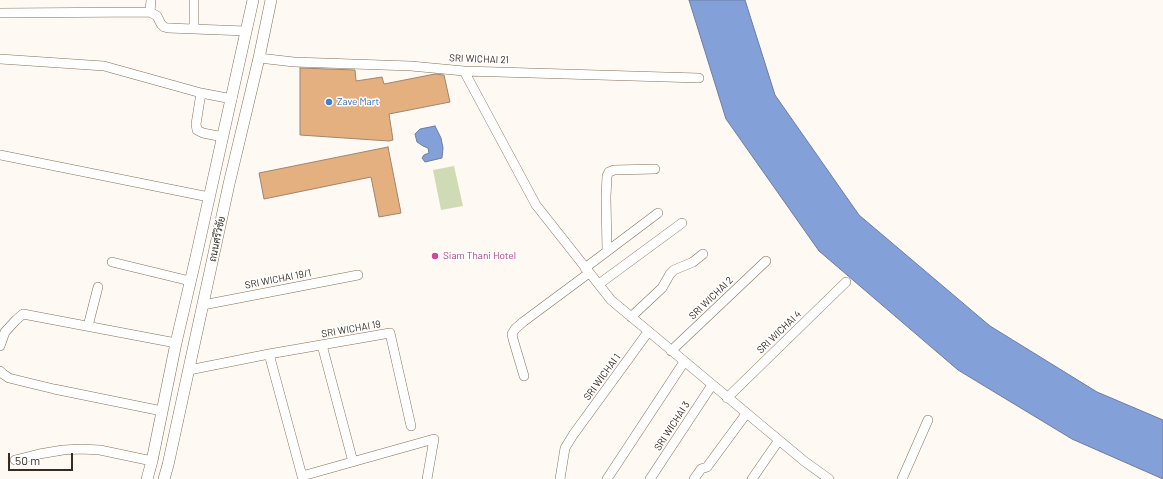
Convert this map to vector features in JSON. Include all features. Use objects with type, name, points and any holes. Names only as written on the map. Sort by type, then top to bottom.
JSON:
[{"type":"main road","name":"ถนนศรีวิชัย","points":[[147,479],[253,0]]},
{"type":"main road","name":"ถนนศรีวิชัย","points":[[164,479],[229,184],[272,0]]},
{"type":"main road","points":[[213,181],[213,186],[219,191],[223,191],[229,184]]},
{"type":"main road","points":[[196,257],[201,252],[210,252],[213,260]]},
{"type":"street","points":[[150,12],[151,0]]},
{"type":"street","points":[[194,0],[194,29]]},
{"type":"street","points":[[0,14],[150,12],[157,16],[164,27],[246,32]]},
{"type":"street","points":[[0,58],[104,66],[201,93],[232,99]]},
{"type":"street","name":"SRI WICHAI 21","points":[[259,58],[294,62],[410,66],[464,71],[699,78]]},
{"type":"street","points":[[464,71],[536,205],[611,300],[804,461],[816,475],[829,479]]},
{"type":"street","points":[[201,93],[196,124],[197,130],[203,133],[223,137]]},
{"type":"street","points":[[0,155],[209,197]]},
{"type":"street","points":[[607,251],[606,197],[607,176],[609,172],[614,170],[655,169]]},
{"type":"street","points":[[524,376],[512,334],[515,329],[587,270],[607,251],[658,213]]},
{"type":"street","points":[[598,284],[682,223]]},
{"type":"street","points":[[631,317],[662,288],[674,270],[693,262],[703,254]]},
{"type":"street","name":"SRI WICHAI 2","points":[[671,351],[766,261]]},
{"type":"street","points":[[112,262],[190,281]]},
{"type":"street","name":"SRI WICHAI 19/1","points":[[203,305],[358,275]]},
{"type":"street","name":"SRI WICHAI 4","points":[[727,398],[846,282]]},
{"type":"street","points":[[88,326],[98,287]]},
{"type":"street","points":[[0,346],[5,332],[23,314],[176,343]]},
{"type":"street","name":"SRI WICHAI 1","points":[[560,479],[565,448],[648,332]]},
{"type":"street","name":"SRI WICHAI 19","points":[[189,370],[390,333],[411,426]]},
{"type":"street","points":[[322,345],[353,462]]},
{"type":"street","points":[[270,354],[302,476],[434,439],[427,479]]},
{"type":"street","points":[[607,479],[684,362]]},
{"type":"street","points":[[0,371],[9,378],[25,382],[162,411]]},
{"type":"street","name":"SRI WICHAI 3","points":[[650,479],[712,385]]},
{"type":"street","points":[[694,479],[701,469],[707,467],[746,414]]},
{"type":"street","points":[[902,479],[928,420]]},
{"type":"street","points":[[752,479],[779,440]]},
{"type":"street","points":[[15,460],[38,454],[81,449],[100,450],[152,461]]},
{"type":"green space","points":[[454,166],[463,206],[441,210],[433,170]]},
{"type":"water","points":[[689,0],[745,0],[775,95],[859,215],[990,326],[1097,392],[1163,420],[1163,479],[1072,439],[958,370],[819,251],[726,119]]},
{"type":"water","points":[[435,126],[441,138],[443,148],[442,158],[425,162],[422,158],[424,155],[429,153],[428,148],[417,142],[415,134],[420,129]]},
{"type":"building","points":[[300,68],[355,70],[356,81],[382,77],[384,84],[435,74],[444,75],[450,102],[389,114],[393,140],[389,141],[300,135]]},
{"type":"building","points":[[388,147],[401,213],[379,217],[371,177],[264,199],[259,173]]},
{"type":"place","name":"Zave Mart","points":[[329,102]]},
{"type":"place","name":"Siam Thani Hotel","points":[[435,256]]}]
